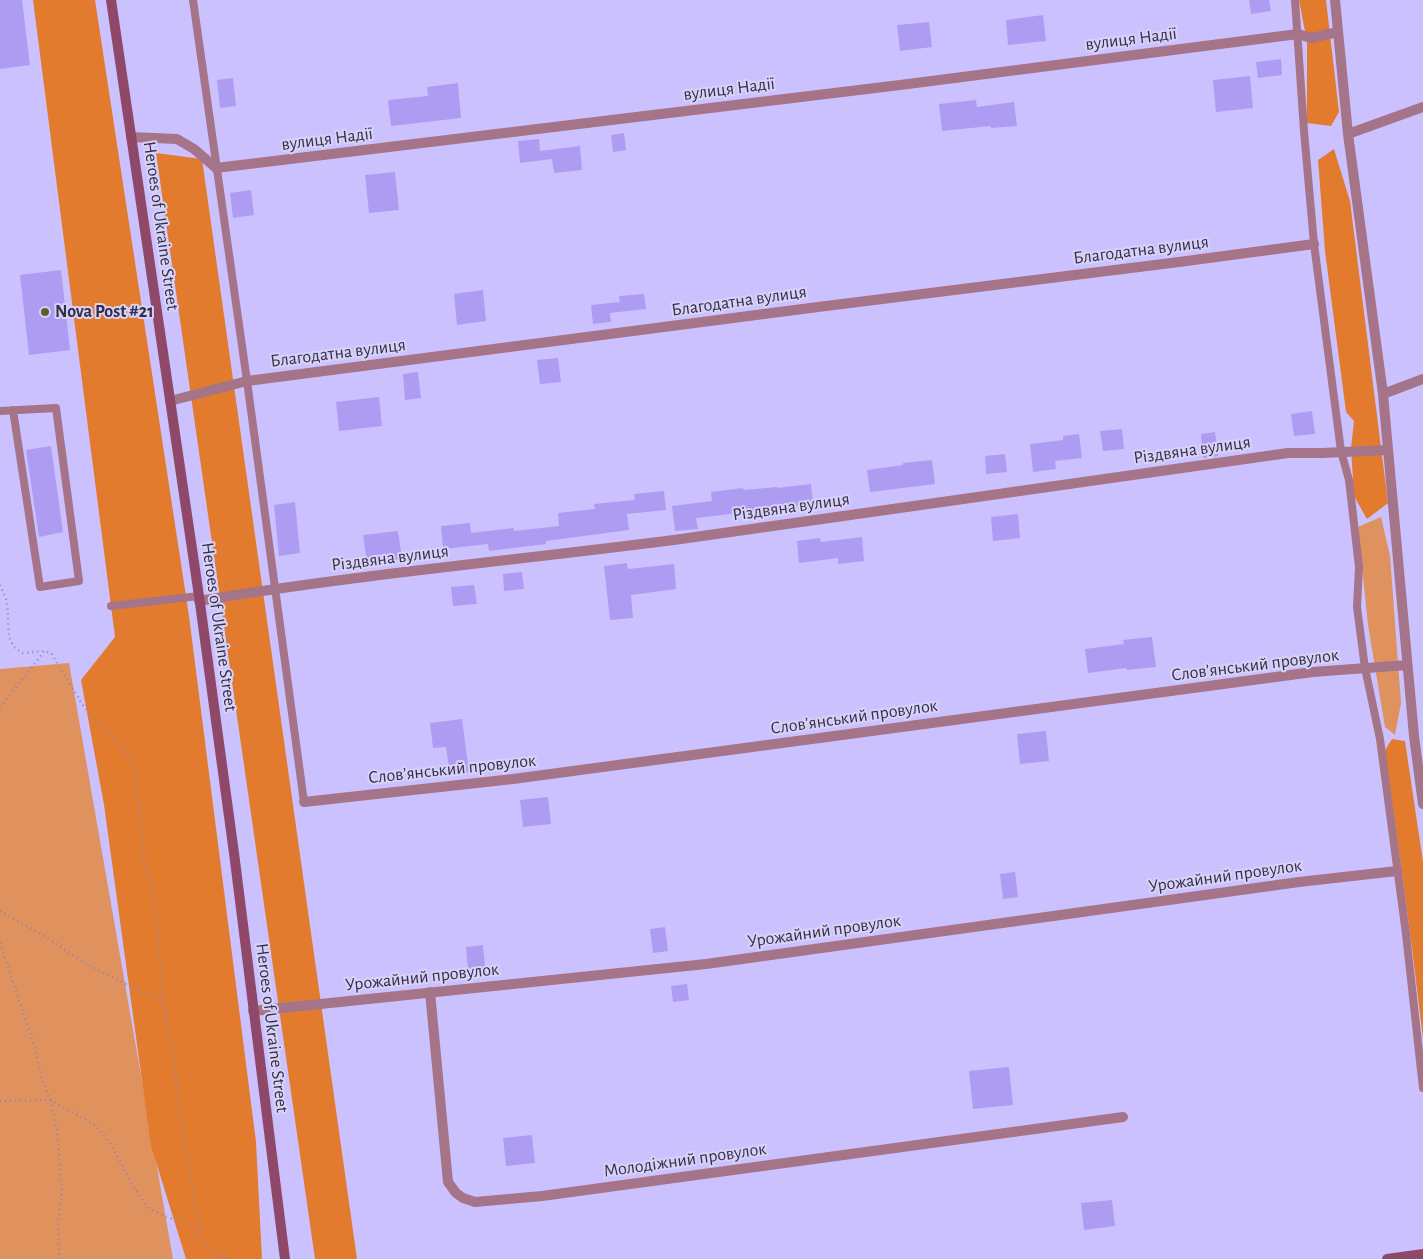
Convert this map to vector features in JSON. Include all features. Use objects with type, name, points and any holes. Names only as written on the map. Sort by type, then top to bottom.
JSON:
[{"type":"main road","name":"Heroes of Ukraine Street","points":[[111,0],[199,599],[285,1259]]},
{"type":"main road","points":[[1387,1259],[1423,1254]]},
{"type":"street","points":[[1335,0],[1348,134],[1382,394],[1414,736],[1423,804]]},
{"type":"street","name":"вулиця Надії","points":[[216,168],[900,85],[1298,34],[1311,38],[1338,32]]},
{"type":"street","points":[[1348,134],[1423,107]]},
{"type":"street","points":[[132,138],[177,139],[216,168]]},
{"type":"street","name":"Благодатна вулиця","points":[[170,401],[247,381],[1314,244]]},
{"type":"street","points":[[1382,394],[1423,378]]},
{"type":"street","name":"Різдвяна вулиця","points":[[199,599],[679,539],[1288,453],[1388,450]]},
{"type":"street","name":"Словʼянський провулок","points":[[304,802],[513,779],[1313,672],[1408,665]]},
{"type":"street","name":"Урожайний провулок","points":[[253,1011],[706,964],[1299,882],[1398,871]]},
{"type":"street","name":"Молодіжний провулок","points":[[430,992],[448,1182],[463,1198],[475,1202],[542,1196],[1124,1117]]},
{"type":"lane","points":[[192,0],[247,381],[304,802]]},
{"type":"lane","points":[[1295,0],[1314,244],[1341,451],[1349,480],[1359,567],[1357,608],[1365,668],[1380,739],[1398,871],[1423,1088]]},
{"type":"lane","points":[[0,411],[13,410],[56,408],[79,581],[40,587],[13,410]]},
{"type":"lane","points":[[111,606],[199,599]]},
{"type":"path","points":[[0,585],[7,602],[9,637],[14,647],[22,653],[45,651],[51,653],[82,704],[133,760],[143,853],[156,912],[164,1005],[172,1048],[186,1156],[200,1223],[199,1236]]},
{"type":"path","points":[[0,707],[45,651]]},
{"type":"path","points":[[0,911],[88,965],[164,1005]]},
{"type":"path","points":[[0,943],[35,1048],[57,1131],[62,1190],[58,1225],[61,1259]]},
{"type":"path","points":[[0,1100],[50,1100],[95,1125],[110,1144],[132,1186],[149,1208],[188,1224],[207,1247],[226,1259]]},
{"type":"shaded area","points":[[33,0],[95,0],[189,616],[256,1142],[262,1259],[186,1259],[151,1146],[104,805],[81,680],[115,637]]},
{"type":"shaded area","points":[[1299,0],[1326,0],[1339,112],[1331,126],[1307,123],[1307,42]]},
{"type":"shaded area","points":[[1334,149],[1350,201],[1388,503],[1367,519],[1354,496],[1351,448],[1354,421],[1346,412],[1325,251],[1318,160]]},
{"type":"shaded area","points":[[156,153],[202,159],[357,1259],[315,1259]]},
{"type":"shaded area","points":[[1381,517],[1390,556],[1401,703],[1395,735],[1385,727],[1368,625],[1358,527]]},
{"type":"shaded area","points":[[69,663],[173,1259],[0,1259],[0,669]]},
{"type":"shaded area","points":[[1392,739],[1405,741],[1423,862],[1423,1039],[1385,750]]},
{"type":"building","points":[[0,0],[22,0],[30,65],[0,69]]},
{"type":"building","points":[[1249,0],[1269,0],[1271,11],[1251,14]]},
{"type":"building","points":[[1043,15],[1046,41],[1008,45],[1006,20]]},
{"type":"building","points":[[929,22],[932,47],[900,51],[897,25]]},
{"type":"building","points":[[1281,59],[1282,75],[1258,78],[1256,62]]},
{"type":"building","points":[[1250,76],[1253,108],[1216,112],[1213,80]]},
{"type":"building","points":[[233,78],[236,106],[220,108],[217,80]]},
{"type":"building","points":[[458,83],[461,118],[391,126],[388,100],[428,96],[427,87]]},
{"type":"building","points":[[976,100],[977,107],[1014,102],[1017,126],[991,128],[991,126],[942,131],[939,104]]},
{"type":"building","points":[[624,133],[626,150],[613,152],[611,135]]},
{"type":"building","points":[[539,139],[540,151],[580,146],[582,170],[554,173],[552,159],[520,163],[518,141]]},
{"type":"building","points":[[395,172],[399,210],[369,213],[365,175]]},
{"type":"building","points":[[251,190],[254,215],[233,218],[230,193]]},
{"type":"building","name":"Nova Post #21","points":[[61,270],[70,350],[29,355],[20,275]]},
{"type":"building","points":[[483,290],[486,321],[457,325],[454,294]]},
{"type":"building","points":[[644,294],[646,309],[610,313],[611,322],[593,324],[591,305],[620,302],[619,296]]},
{"type":"building","points":[[558,358],[561,382],[540,384],[537,360]]},
{"type":"building","points":[[418,372],[421,398],[405,400],[403,374]]},
{"type":"building","points":[[379,397],[382,426],[339,431],[336,402]]},
{"type":"building","points":[[1312,411],[1315,434],[1294,436],[1291,414]]},
{"type":"building","points":[[1122,429],[1124,449],[1103,451],[1100,431]]},
{"type":"building","points":[[1215,432],[1218,456],[1203,458],[1201,434]]},
{"type":"building","points":[[1079,434],[1082,458],[1055,461],[1056,469],[1033,472],[1030,444],[1063,440],[1063,436]]},
{"type":"building","points":[[51,446],[63,532],[39,537],[26,450]]},
{"type":"building","points":[[1005,454],[1007,472],[986,474],[985,456]]},
{"type":"building","points":[[932,460],[935,484],[870,492],[867,470]]},
{"type":"building","points":[[811,484],[813,504],[779,508],[780,511],[757,513],[757,511],[696,518],[698,529],[675,531],[672,506],[712,501],[711,492]]},
{"type":"building","points":[[664,491],[666,510],[627,514],[629,530],[546,541],[546,544],[489,551],[488,544],[443,549],[441,526],[470,523],[471,533],[514,528],[514,531],[559,526],[558,513],[595,509],[594,504],[635,500],[634,494]]},
{"type":"building","points":[[295,502],[300,553],[279,556],[274,505]]},
{"type":"building","points":[[1018,514],[1020,538],[993,541],[991,517]]},
{"type":"building","points":[[398,531],[402,559],[367,563],[363,535]]},
{"type":"building","points":[[862,537],[864,561],[838,564],[838,558],[799,563],[797,541],[820,538],[821,542]]},
{"type":"building","points":[[627,563],[628,569],[674,564],[676,589],[631,595],[633,618],[610,620],[604,566]]},
{"type":"building","points":[[522,572],[524,589],[504,591],[503,574]]},
{"type":"building","points":[[474,585],[477,604],[453,606],[451,587]]},
{"type":"building","points":[[1152,637],[1156,667],[1127,670],[1126,668],[1088,673],[1085,649],[1124,644],[1123,640]]},
{"type":"building","points":[[462,719],[469,772],[450,775],[446,747],[433,748],[430,723]]},
{"type":"building","points":[[1046,731],[1049,761],[1020,764],[1017,734]]},
{"type":"building","points":[[548,797],[551,824],[523,827],[520,800]]},
{"type":"building","points":[[1015,872],[1018,897],[1003,899],[1000,874]]},
{"type":"building","points":[[665,927],[668,951],[653,953],[650,929]]},
{"type":"building","points":[[483,945],[485,967],[468,969],[466,947]]},
{"type":"building","points":[[687,984],[689,1000],[673,1002],[671,986]]},
{"type":"building","points":[[1009,1067],[1013,1105],[973,1109],[969,1071]]},
{"type":"building","points":[[532,1135],[535,1163],[506,1166],[503,1138]]},
{"type":"building","points":[[1112,1200],[1115,1226],[1084,1230],[1081,1203]]},
{"type":"place","name":"Nova Post #21","points":[[45,312]]}]
